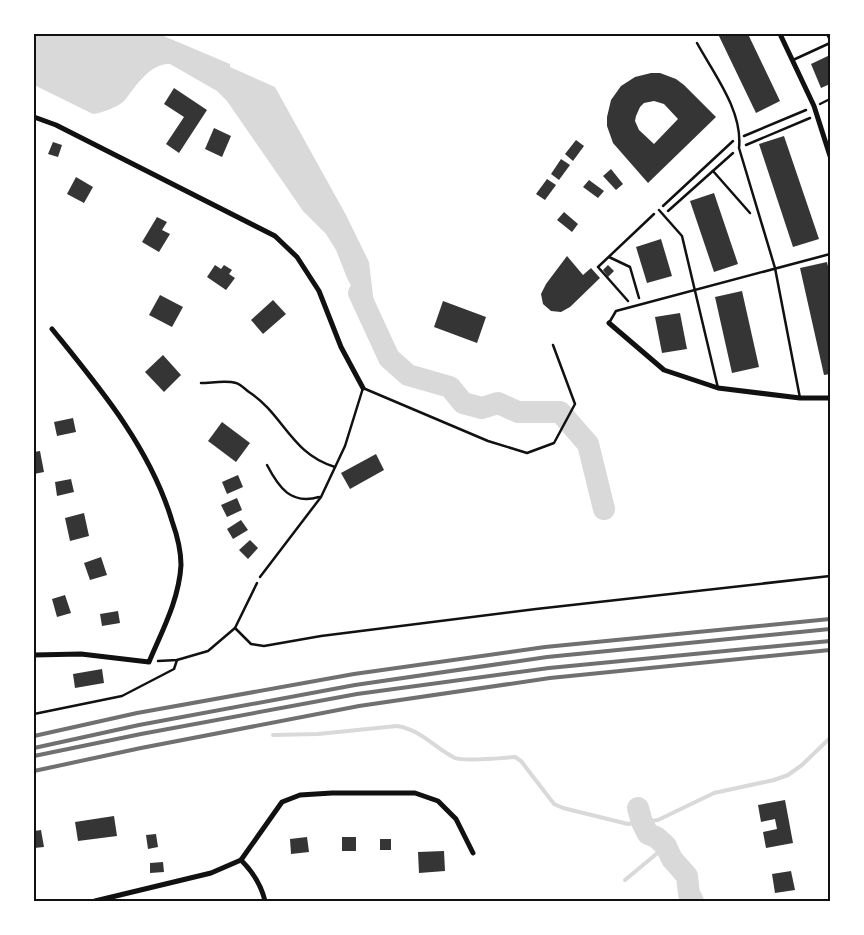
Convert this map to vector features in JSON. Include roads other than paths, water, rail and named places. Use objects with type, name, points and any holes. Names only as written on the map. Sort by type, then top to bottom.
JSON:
[{"type":"street","points":[[780,34],[814,106],[830,156]]},
{"type":"street","points":[[34,117],[56,125],[275,236],[297,257],[319,291],[341,347],[363,388]]},
{"type":"street","points":[[609,323],[664,370],[718,388],[800,398],[830,398]]},
{"type":"street","points":[[34,655],[81,654],[149,662],[175,600],[181,565],[178,541],[167,504],[150,465],[120,416],[52,329]]},
{"type":"street","points":[[96,901],[211,872],[242,860],[282,802],[300,795],[415,793],[438,801],[456,819],[473,853]]},
{"type":"street","points":[[242,860],[253,872],[262,888],[265,901]]},
{"type":"lane","points":[[793,60],[830,42],[827,34]]},
{"type":"lane","points":[[697,42],[735,112],[740,138],[739,148],[775,268],[800,398]]},
{"type":"lane","points":[[659,210],[682,236],[718,388]]},
{"type":"lane","points":[[609,323],[616,311],[830,254]]},
{"type":"lane","points":[[260,577],[321,497],[345,446],[363,388],[488,441],[527,453],[554,443],[575,404],[553,345]]},
{"type":"lane","points":[[201,383],[236,383],[255,395],[308,455],[322,463],[335,467]]},
{"type":"lane","points":[[267,465],[276,483],[288,494],[299,499],[311,500],[321,497]]},
{"type":"waterway","points":[[359,293],[389,358],[408,375],[450,387],[463,403],[482,408],[498,403],[518,412],[560,412],[588,444],[604,509]]},
{"type":"waterway","points":[[273,735],[318,734],[397,726],[406,728],[421,735],[455,758],[515,757],[521,761],[554,804],[563,808],[628,824],[658,820],[714,793],[774,780],[788,775],[802,765],[830,738]]},
{"type":"waterway","points":[[638,808],[648,834],[656,837],[666,846],[672,859],[687,876],[689,894],[693,901]]},
{"type":"waterway","points":[[625,880],[666,846]]},
{"type":"railway","points":[[34,736],[137,713],[354,674],[545,647],[830,619]]},
{"type":"railway","points":[[34,748],[139,725],[355,685],[547,657],[830,629]]},
{"type":"railway","points":[[34,756],[357,694],[549,668],[830,641]]},
{"type":"railway","points":[[34,771],[141,748],[359,706],[550,678],[830,650]]}]
